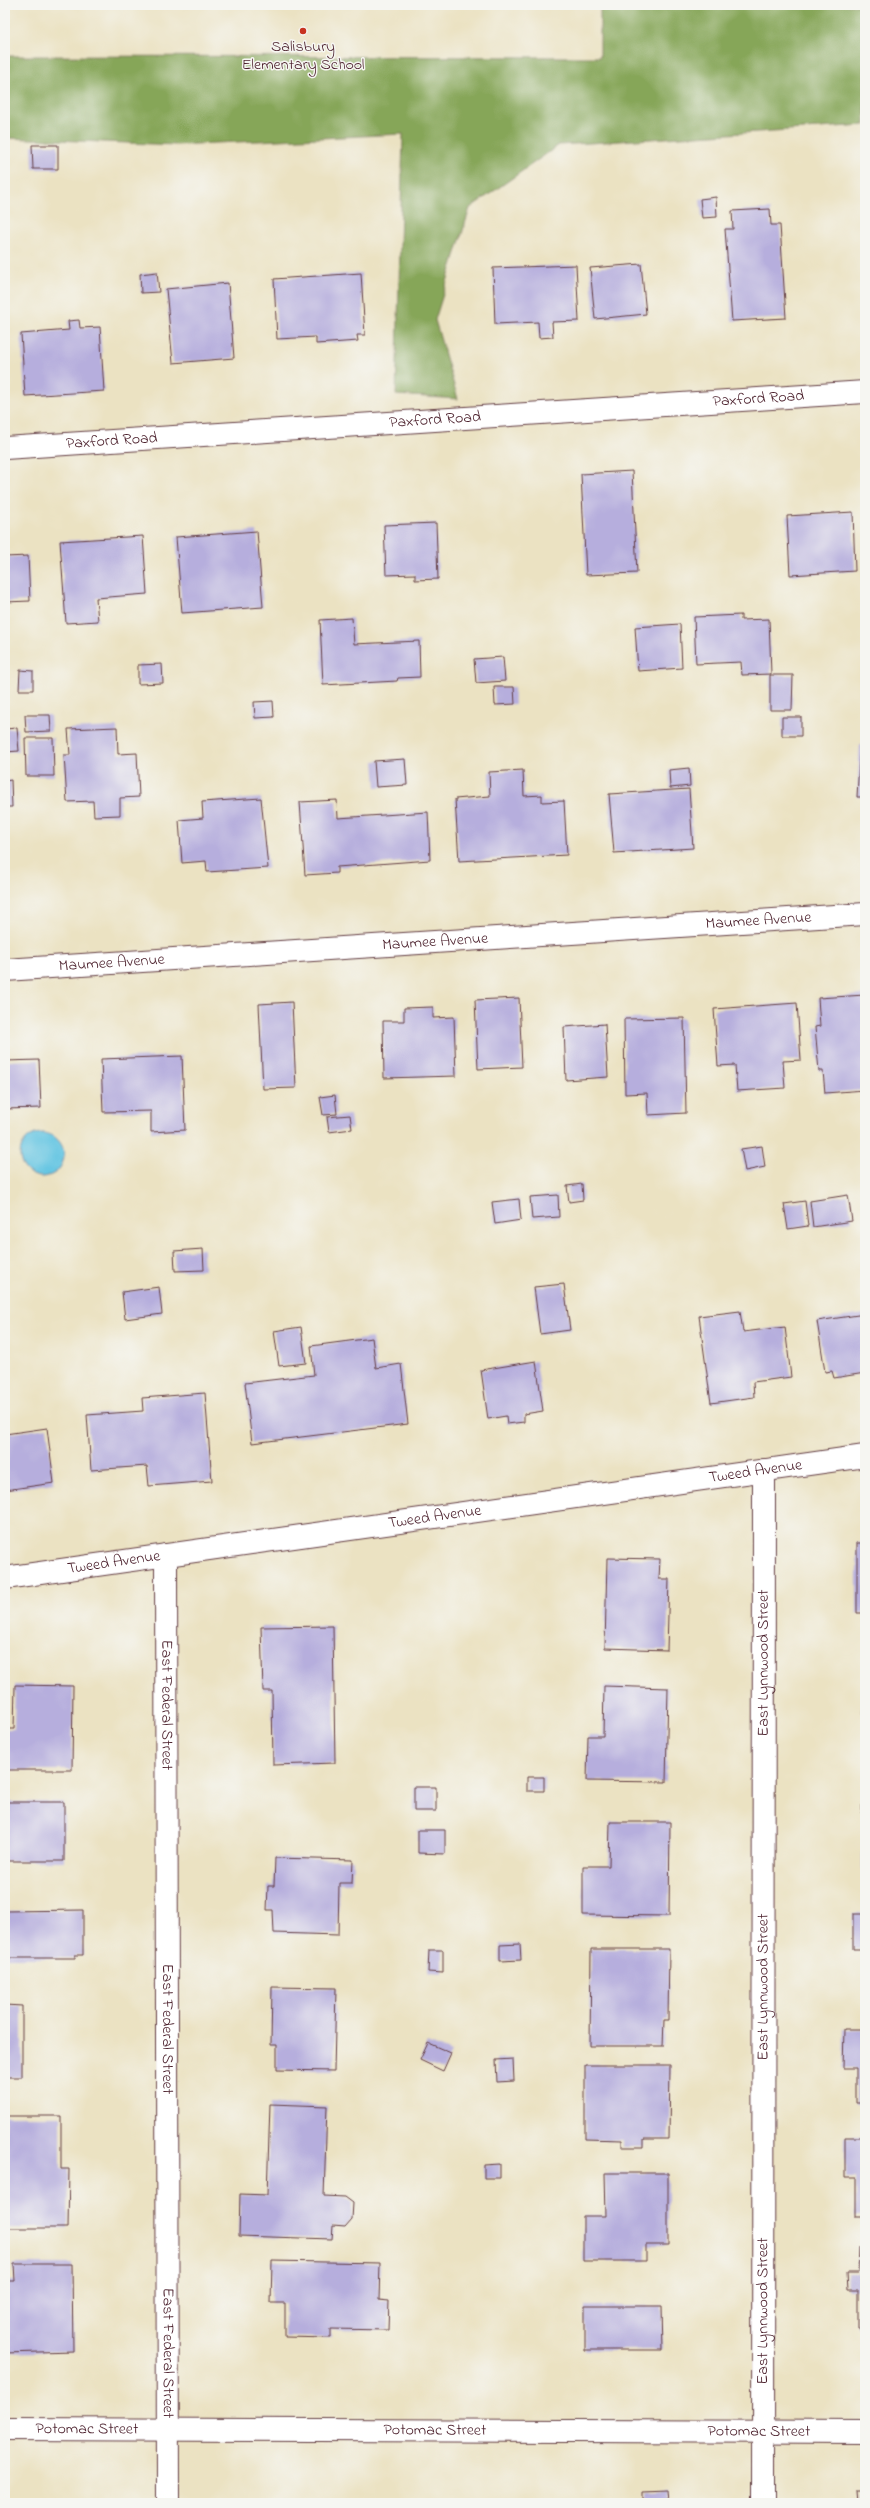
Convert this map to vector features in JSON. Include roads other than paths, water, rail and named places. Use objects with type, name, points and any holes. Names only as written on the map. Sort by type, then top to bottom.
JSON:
[{"type":"street","name":"Paxford Road","points":[[5,448],[865,392]]},
{"type":"street","name":"Maumee Avenue","points":[[5,970],[865,914]]},
{"type":"street","name":"Tweed Avenue","points":[[5,1578],[865,1456]]},
{"type":"street","name":"East Lynnwood Street","points":[[764,1470],[764,2503]]},
{"type":"street","name":"East Federal Street","points":[[166,1555],[168,2503]]},
{"type":"street","name":"Potomac Street","points":[[5,2429],[865,2432]]},
{"type":"water","points":[[38,1133],[46,1133],[58,1139],[64,1151],[64,1159],[58,1171],[46,1177],[38,1177],[26,1171],[20,1159],[20,1151],[26,1139]]},
{"type":"place","name":"Salisbury Elementary School","points":[[303,31]]}]
